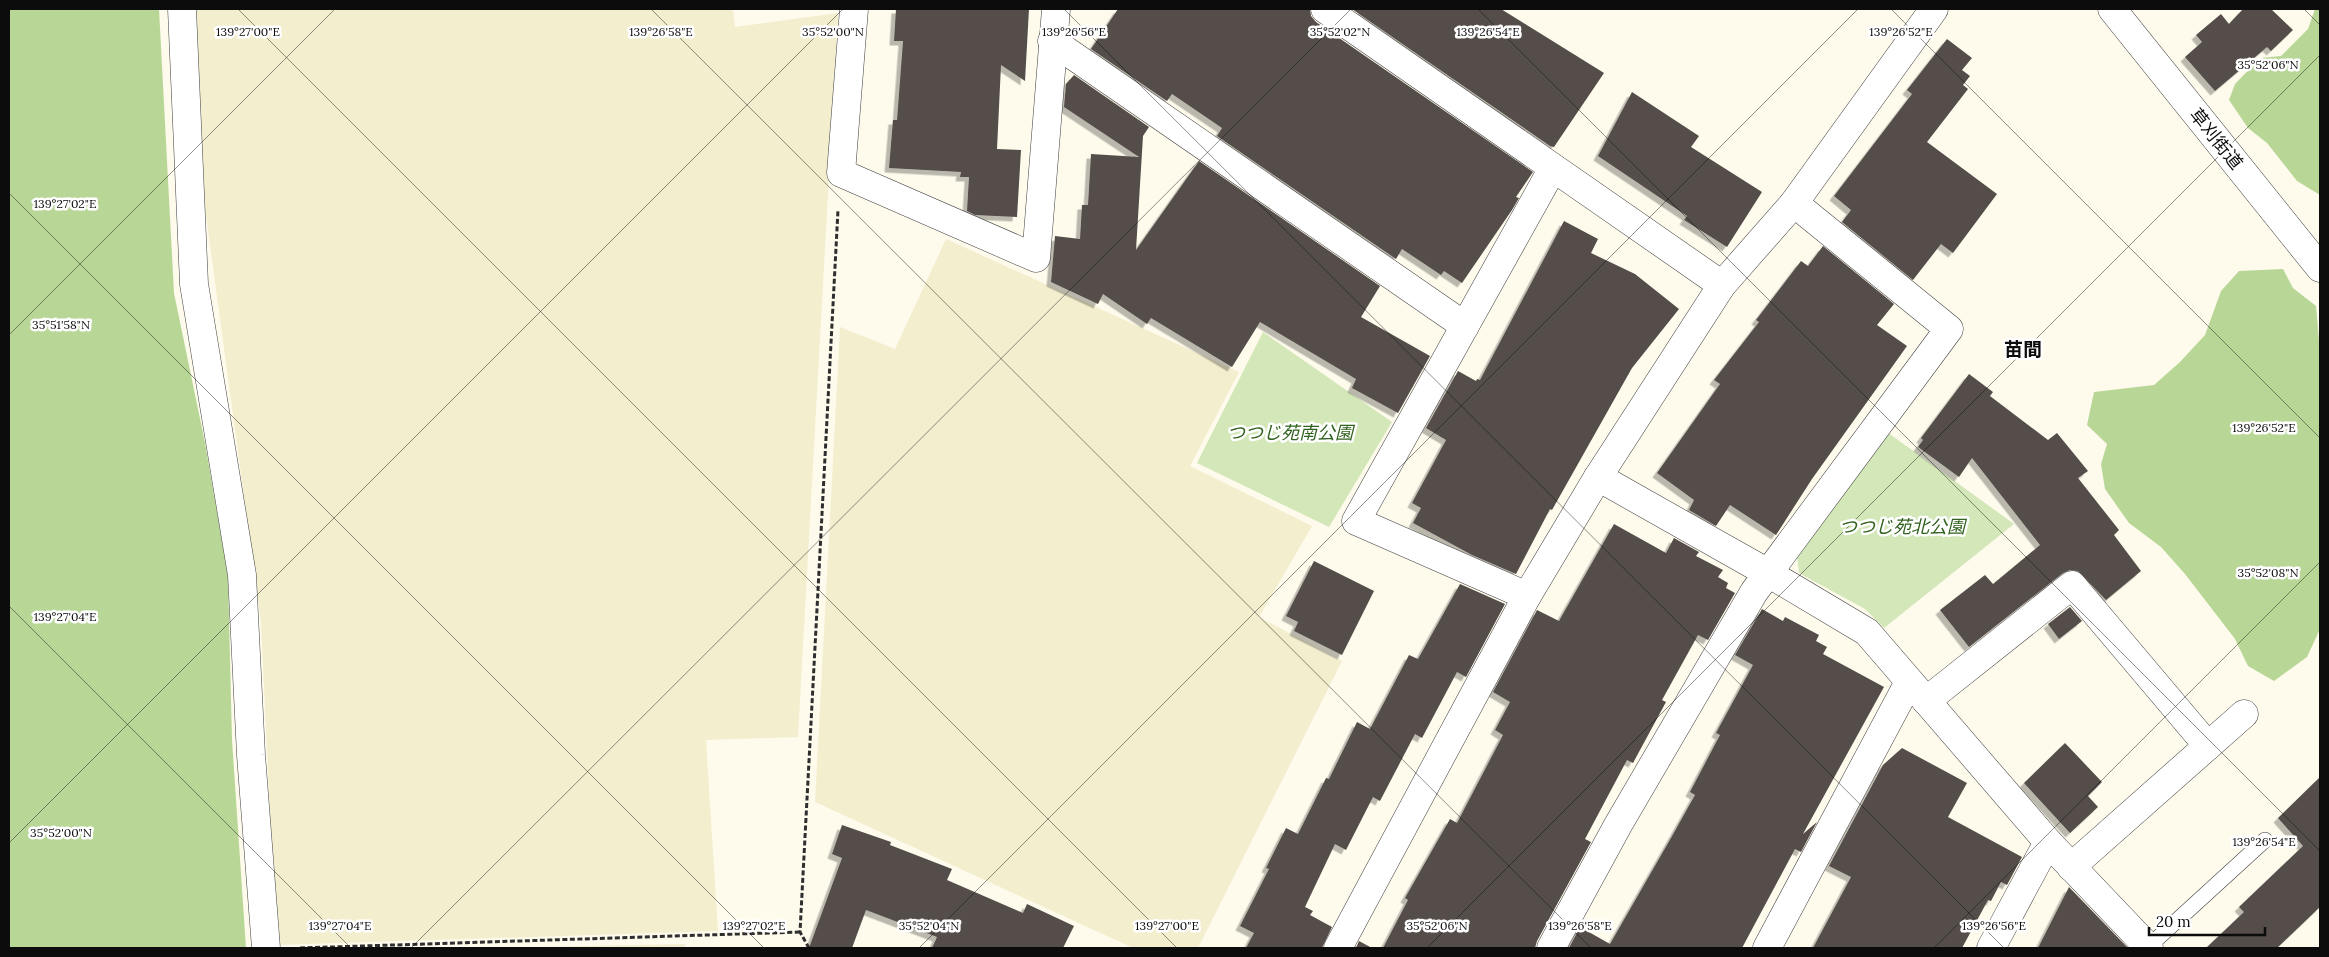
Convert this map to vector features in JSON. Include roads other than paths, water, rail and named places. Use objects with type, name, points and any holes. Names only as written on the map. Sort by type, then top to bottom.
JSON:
[{"type":"street","points":[[182,9],[194,284],[242,575],[251,755],[266,948]]},
{"type":"street","points":[[854,9],[841,173],[1036,258],[1056,9]]},
{"type":"street","points":[[1325,9],[1722,285]]},
{"type":"street","points":[[1338,948],[1527,596],[1598,477],[1722,285],[1794,203],[1934,9]]},
{"type":"street","name":"草刈街道","points":[[2112,9],[2320,268]]},
{"type":"street","points":[[1052,41],[1466,326]]},
{"type":"street","points":[[1527,596],[1356,521],[1553,168]]},
{"type":"street","points":[[1551,948],[1618,825],[1754,592],[1948,329],[1794,203]]},
{"type":"street","points":[[1598,477],[1768,573],[1867,632],[2071,868],[2149,948]]},
{"type":"street","points":[[1767,948],[1917,692],[2072,585],[2208,746]]},
{"type":"street","points":[[2071,868],[2244,714]]},
{"type":"street","points":[[1991,948],[2048,842]]},
{"type":"lane","points":[[2149,948],[2265,840]]},
{"type":"district","name":"苗間","points":[[2023,349]]},
{"type":"park label","name":"つつじ苑南公園","points":[[1290,433]]},
{"type":"park label","name":"つつじ苑北公園","points":[[1902,527]]}]
